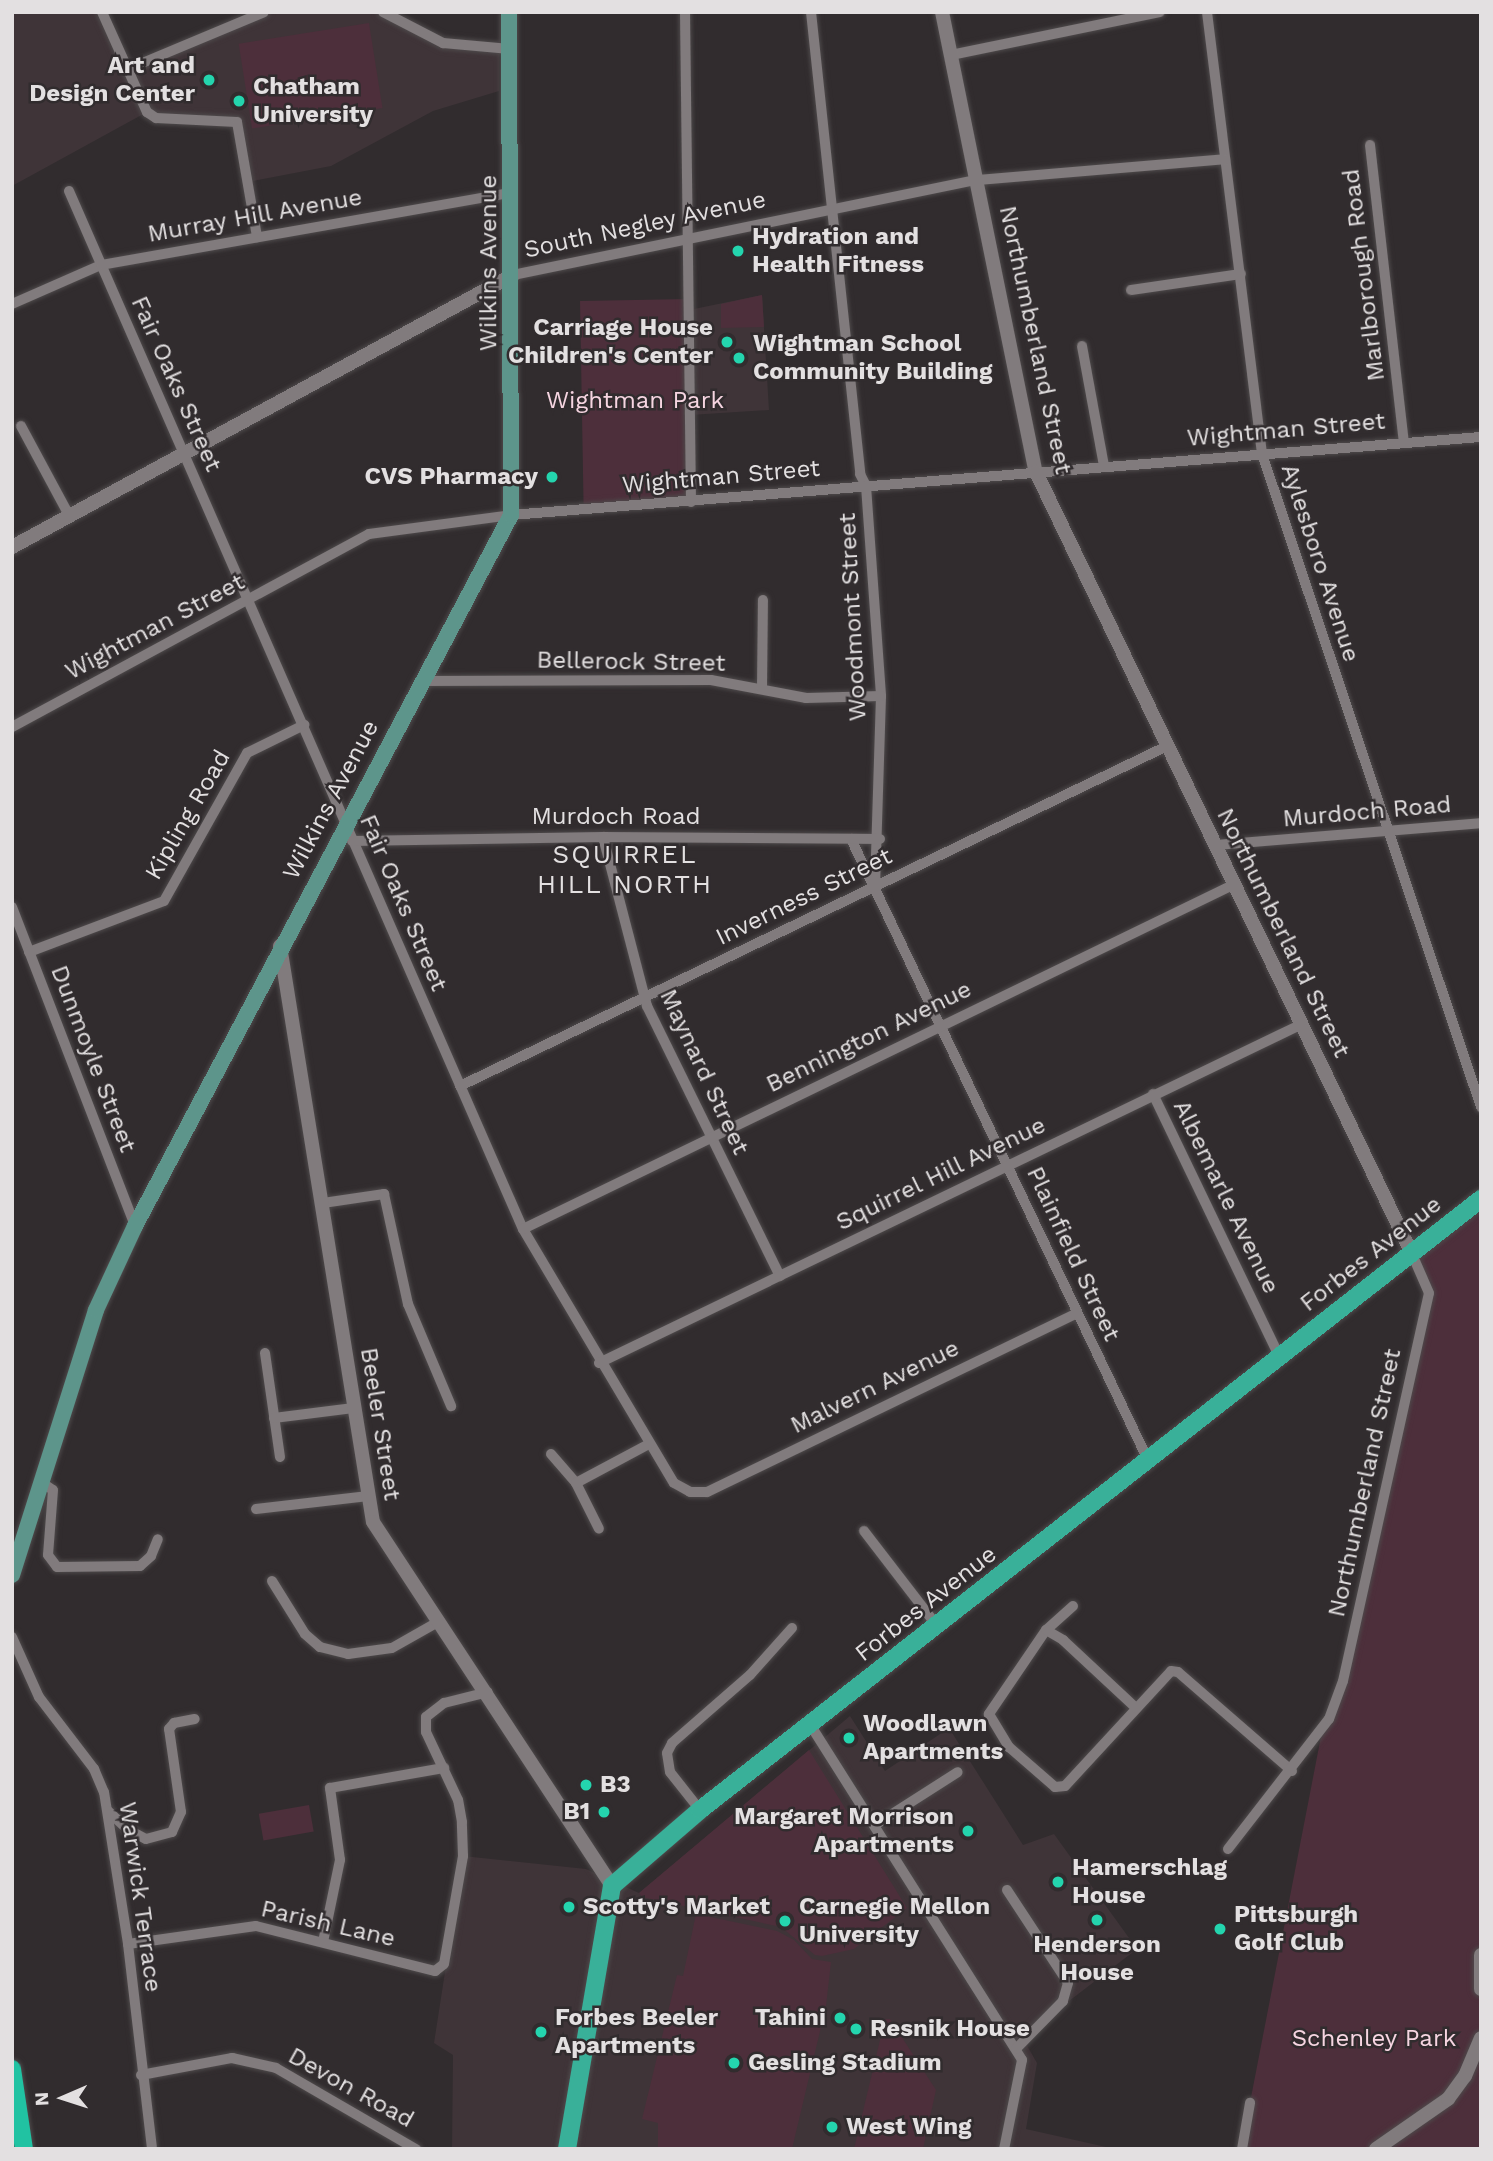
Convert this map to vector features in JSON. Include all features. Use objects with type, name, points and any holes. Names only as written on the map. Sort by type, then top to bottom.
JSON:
[{"type":"highway","points":[[12,2069],[24,2149]]},
{"type":"main road","name":"Wilkins Avenue","points":[[12,1575],[96,1309],[135,1226],[280,944],[511,515],[513,275],[509,12]]},
{"type":"main road","name":"Forbes Avenue","points":[[612,1886],[700,1810],[938,1627],[1481,1199]]},
{"type":"main road","points":[[567,2149],[612,1886]]},
{"type":"street","points":[[102,12],[147,112],[156,118],[237,122],[257,237]]},
{"type":"street","points":[[128,69],[264,12]]},
{"type":"street","points":[[383,12],[443,43],[510,49]]},
{"type":"street","points":[[685,12],[691,502]]},
{"type":"street","name":"Woodmont Street","points":[[811,12],[860,474],[866,486],[881,696],[880,839],[875,887]]},
{"type":"street","name":"Northumberland Street","points":[[942,12],[1036,472],[1429,1293],[1361,1607],[1329,1719],[1292,1771],[1228,1849]]},
{"type":"street","points":[[951,55],[1160,12]]},
{"type":"street","name":"Aylesboro Avenue","points":[[1207,12],[1262,454],[1386,831],[1481,1107]]},
{"type":"street","name":"Marlborough Road","points":[[1370,145],[1404,442]]},
{"type":"street","name":"South Negley Avenue","points":[[12,547],[513,275],[977,180],[1225,159]]},
{"type":"street","name":"Fair Oaks Street","points":[[69,191],[182,453],[250,599],[352,841],[523,1229],[599,1363],[649,1444],[674,1483],[690,1492]]},
{"type":"street","name":"Murray Hill Avenue","points":[[12,304],[101,265],[511,193]]},
{"type":"street","points":[[1132,290],[1241,274]]},
{"type":"street","points":[[1082,346],[1104,466]]},
{"type":"street","points":[[21,426],[69,515]]},
{"type":"street","name":"Wightman Street","points":[[12,727],[369,534],[511,515],[1481,437]]},
{"type":"street","points":[[762,689],[763,600]]},
{"type":"street","name":"Bellerock Street","points":[[421,681],[711,680],[806,698],[881,696]]},
{"type":"street","name":"Kipling Road","points":[[29,952],[164,901],[247,753],[304,725]]},
{"type":"street","name":"Inverness Street","points":[[460,1086],[1167,746]]},
{"type":"street","name":"Murdoch Road","points":[[1215,845],[1481,823]]},
{"type":"street","name":"Murdoch Road","points":[[352,841],[603,837],[880,839]]},
{"type":"street","name":"Maynard Street","points":[[603,837],[644,997],[780,1276]]},
{"type":"street","name":"Plainfield Street","points":[[851,839],[938,1027],[1148,1461]]},
{"type":"street","name":"Bennington Avenue","points":[[523,1229],[1235,884]]},
{"type":"street","name":"Dunmoyle Street","points":[[12,906],[135,1226]]},
{"type":"street","name":"Beeler Street","points":[[280,944],[373,1522],[438,1622],[488,1692],[612,1886]]},
{"type":"street","name":"Squirrel Hill Avenue","points":[[599,1363],[1302,1024]]},
{"type":"street","name":"Albemarle Avenue","points":[[1153,1094],[1279,1356]]},
{"type":"street","points":[[323,1203],[384,1194],[408,1304],[451,1406]]},
{"type":"street","name":"Malvern Avenue","points":[[690,1492],[707,1492],[1077,1312]]},
{"type":"street","points":[[265,1353],[280,1457]]},
{"type":"street","points":[[274,1418],[353,1408]]},
{"type":"street","points":[[576,1483],[649,1444]]},
{"type":"street","points":[[551,1454],[576,1483],[599,1529]]},
{"type":"street","points":[[41,1482],[52,1490],[48,1555],[57,1567],[140,1566],[151,1556],[158,1539]]},
{"type":"street","points":[[256,1509],[368,1496]]},
{"type":"street","points":[[864,1531],[938,1627]]},
{"type":"street","points":[[272,1581],[306,1634],[320,1647],[348,1654],[392,1648],[438,1622]]},
{"type":"street","points":[[1073,1606],[1045,1630],[991,1706],[989,1714],[1009,1747],[1055,1787],[1065,1786],[1165,1675],[1178,1672],[1292,1771]]},
{"type":"street","points":[[700,1810],[670,1772],[667,1753],[672,1743],[750,1675],[792,1628]]},
{"type":"street","points":[[1045,1630],[1063,1640],[1136,1709]]},
{"type":"street","name":"Warwick Terrace","points":[[12,1637],[39,1698],[94,1769],[108,1811],[128,1944],[141,2075],[152,2147]]},
{"type":"street","points":[[323,1942],[340,1860],[330,1788],[444,1768],[426,1732],[426,1717],[444,1703],[488,1692]]},
{"type":"street","points":[[108,1811],[127,1829],[146,1839],[172,1832],[181,1812],[169,1729],[180,1720],[195,1719]]},
{"type":"street","points":[[811,1726],[1022,2060],[1004,2149]]},
{"type":"street","name":"Parish Lane","points":[[128,1944],[256,1926],[435,1971],[444,1964],[463,1856],[458,1800],[444,1768]]},
{"type":"street","points":[[875,1825],[958,1772]]},
{"type":"street","points":[[1006,1890],[1068,1983],[1063,2001],[1016,2049]]},
{"type":"street","points":[[1481,1955],[1481,1989]]},
{"type":"street","points":[[1376,2149],[1448,2099],[1465,2076],[1481,2038]]},
{"type":"street","name":"Devon Road","points":[[141,2075],[232,2058],[276,2068],[416,2149]]},
{"type":"street","points":[[1242,2149],[1250,2103]]},
{"type":"shaded area","name":"Chatham University","points":[[12,12],[102,12],[128,69],[264,12],[383,12],[444,43],[499,48],[499,91],[433,111],[331,166],[248,182],[237,122],[147,112],[12,186]]},
{"type":"shaded area","name":"Carriage House Children's Center","points":[[762,295],[769,410],[690,415],[689,310]]},
{"type":"shaded area","name":"Carnegie Mellon University","points":[[850,1716],[885,1771],[949,1728],[1023,1845],[1054,1834],[1137,1949],[1022,2037],[1037,2063],[1026,2129],[1115,2149],[452,2149],[453,2055],[434,2043],[463,1856],[586,1869],[639,1893]]},
{"type":"green space","points":[[369,23],[382,108],[252,129],[239,44]]},
{"type":"green space","points":[[762,295],[764,327],[721,328],[721,304]]},
{"type":"green space","name":"Wightman Park","points":[[689,299],[693,502],[584,504],[580,301]]},
{"type":"green space","name":"Schenley Park","points":[[1481,1199],[1481,2149],[1241,2149],[1324,1721],[1348,1661],[1429,1293],[1412,1254]]},
{"type":"green space","points":[[809,1750],[907,1908],[854,1949],[822,1956],[815,1955],[781,1927],[642,1897],[639,1893]]},
{"type":"green space","points":[[309,1805],[314,1832],[263,1840],[259,1814]]},
{"type":"green space","name":"Gesling Stadium","points":[[696,1914],[777,1931],[794,1940],[812,1959],[831,1962],[826,2006],[792,2149],[658,2149],[658,2123],[642,2119],[677,1975],[683,1976]]},
{"type":"green space","points":[[885,2019],[890,2019],[936,2090],[923,2149],[854,2149]]},
{"type":"place","name":"Art and Design Center","points":[[209,80]]},
{"type":"place","name":"Chatham University","points":[[239,101]]},
{"type":"place","name":"Hydration and Health Fitness","points":[[738,251]]},
{"type":"place","name":"Carriage House Children's Center","points":[[727,342]]},
{"type":"place","name":"Wightman School Community Building","points":[[739,358]]},
{"type":"place","name":"CVS Pharmacy","points":[[552,477]]},
{"type":"place","name":"Woodlawn Apartments","points":[[849,1738]]},
{"type":"place","name":"B3","points":[[586,1785]]},
{"type":"place","name":"B1","points":[[604,1812]]},
{"type":"place","name":"Margaret Morrison Apartments","points":[[968,1831]]},
{"type":"place","name":"Hamerschlag House","points":[[1058,1882]]},
{"type":"place","name":"Scotty's Market","points":[[569,1907]]},
{"type":"place","name":"Henderson House","points":[[1097,1920]]},
{"type":"place","name":"Carnegie Mellon University","points":[[785,1921]]},
{"type":"place","name":"Pittsburgh Golf Club","points":[[1220,1929]]},
{"type":"place","name":"Tahini","points":[[840,2018]]},
{"type":"place","name":"Resnik House","points":[[856,2029]]},
{"type":"place","name":"Forbes Beeler Apartments","points":[[541,2032]]},
{"type":"place","name":"Gesling Stadium","points":[[734,2063]]},
{"type":"place","name":"West Wing","points":[[832,2127]]},
{"type":"district","name":"SQUIRREL HILL NORTH","points":[[625,870]]}]
